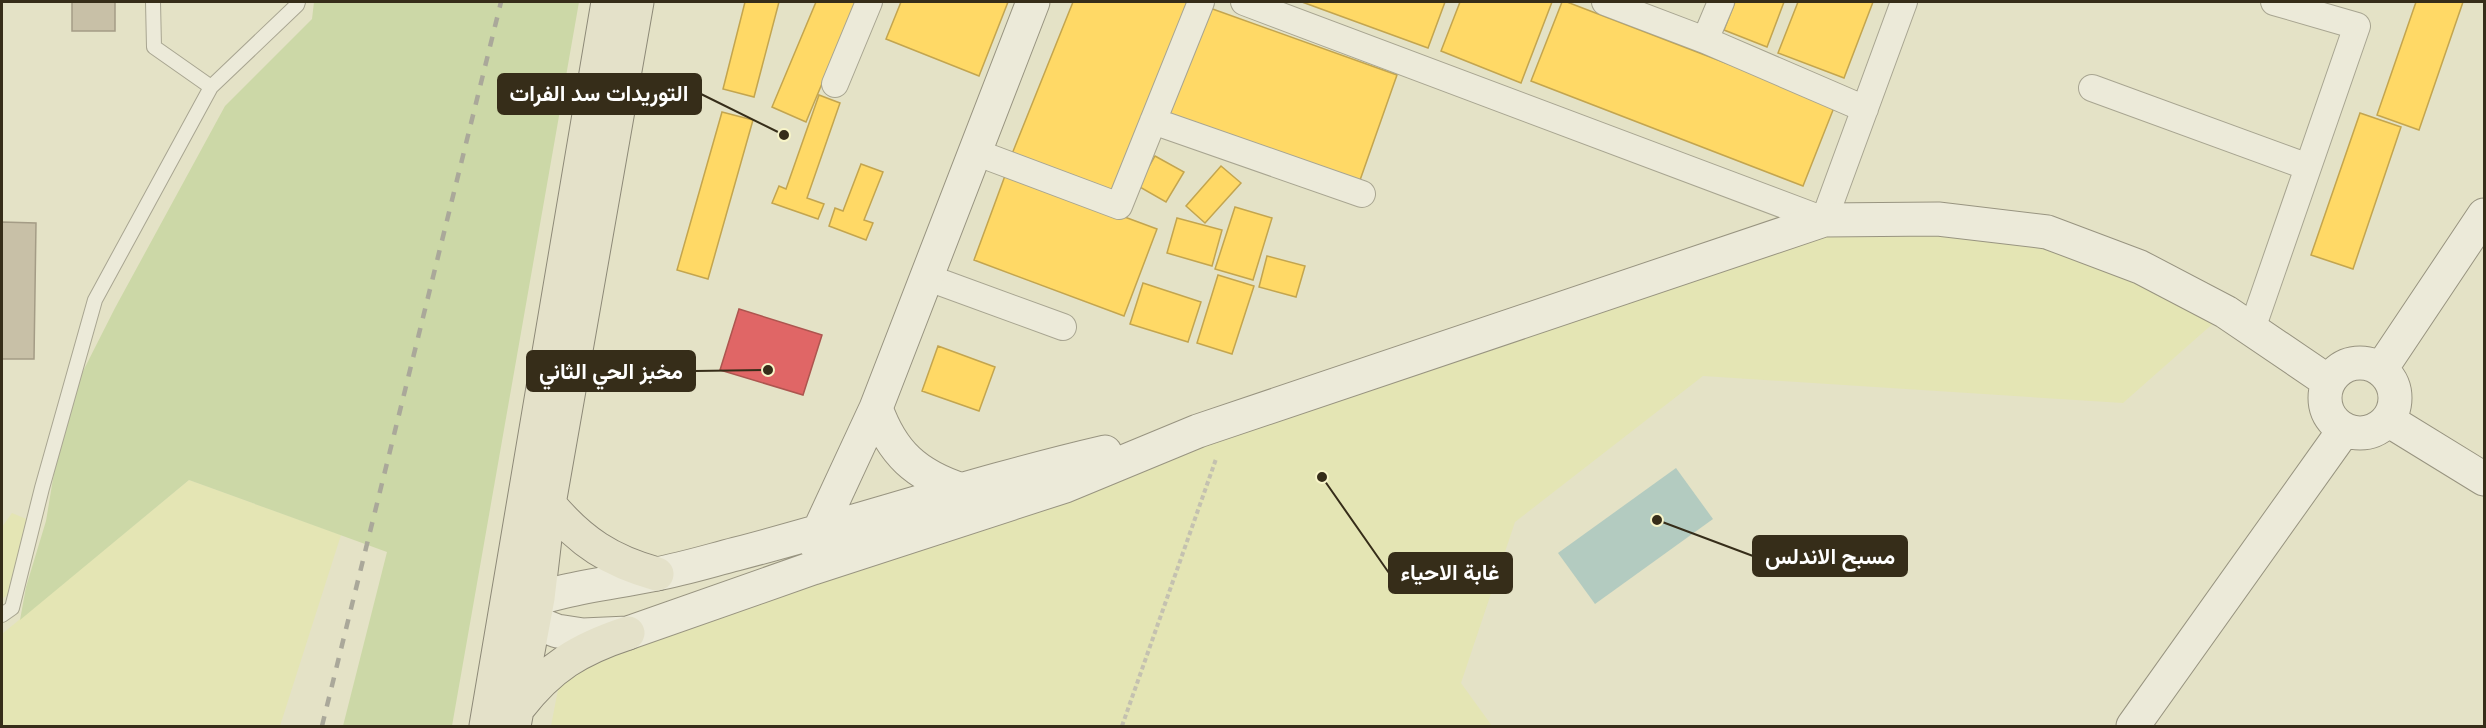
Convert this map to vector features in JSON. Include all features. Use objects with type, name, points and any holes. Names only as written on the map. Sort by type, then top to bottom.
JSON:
[{"type":"main road","points":[[516,718],[526,610],[608,2]]},
{"type":"main road","points":[[486,726],[526,610],[549,504],[637,2]]},
{"type":"main road","points":[[813,568],[818,533],[876,408],[1033,2]]},
{"type":"main road","points":[[2381,369],[2484,215]]},
{"type":"main road","points":[[516,718],[534,688],[554,669],[577,653],[602,642],[813,568],[1065,486],[1197,432],[1824,220],[1938,219],[2047,231],[2140,267],[2226,312],[2329,382]]},
{"type":"main road","points":[[2348,364],[2371,364],[2381,369],[2389,377],[2396,398],[2388,420],[2379,428],[2368,432],[2355,433],[2344,430],[2327,412],[2324,400],[2329,382],[2338,369],[2348,364]]},
{"type":"main road","points":[[876,408],[888,436],[907,461],[924,474],[962,490]]},
{"type":"main road","points":[[2388,420],[2484,479]]},
{"type":"main road","points":[[2133,726],[2344,430]]},
{"type":"main road","points":[[526,610],[567,590],[657,574],[818,533],[1061,462],[1197,432]]},
{"type":"main road","points":[[549,504],[586,542],[632,567],[657,574]]},
{"type":"main road","points":[[526,610],[557,631],[583,635],[628,633]]},
{"type":"street","points":[[835,84],[869,2]]},
{"type":"street","points":[[975,152],[1119,206],[1201,2]]},
{"type":"street","points":[[1244,2],[1824,220],[1904,2]]},
{"type":"street","points":[[1605,2],[1705,40],[1865,110]]},
{"type":"street","points":[[1705,40],[1721,2]]},
{"type":"street","points":[[2252,329],[2357,26],[2274,2]]},
{"type":"street","points":[[2092,88],[2308,167]]},
{"type":"street","points":[[1153,121],[1362,194]]},
{"type":"street","points":[[926,277],[1063,327]]},
{"type":"lane","points":[[153,2],[154,47],[211,87]]},
{"type":"lane","points":[[2,615],[12,608],[42,488],[95,300],[211,87],[298,2]]},
{"type":"path","points":[[1122,726],[1229,421]]},
{"type":"green space","points":[[314,2],[579,2],[452,726],[343,726],[387,552],[189,480],[20,620],[26,587],[46,521],[55,467],[75,387],[115,308],[225,106],[312,19]]},
{"type":"green space","points":[[1824,220],[2047,232],[2226,312],[2123,403],[1703,376],[1515,522],[1461,683],[1492,726],[551,726],[561,674]]},
{"type":"green space","points":[[189,480],[341,535],[280,726],[2,726],[2,634]]},
{"type":"green space","points":[[12,513],[31,521],[10,593],[2,599],[2,527]]},
{"type":"shaded area","points":[[1676,468],[1713,519],[1595,604],[1558,553]]},
{"type":"building: سكن","points":[[745,2],[779,2],[754,97],[723,89]]},
{"type":"building: سكن","points":[[816,2],[856,2],[806,122],[772,107]]},
{"type":"building: سكن","points":[[901,2],[1008,2],[979,76],[886,39]]},
{"type":"building: سكن","points":[[1073,2],[1191,2],[1113,200],[1010,159]]},
{"type":"building: سكن","points":[[1302,2],[1445,2],[1428,48]]},
{"type":"building: سكن","points":[[1460,2],[1552,2],[1521,83],[1441,51]]},
{"type":"building: سكن","points":[[1562,2],[1835,105],[1803,186],[1531,81]]},
{"type":"building: سكن","points":[[1735,2],[1784,2],[1767,47],[1724,30]]},
{"type":"building: سكن","points":[[1798,2],[1873,2],[1844,78],[1778,53]]},
{"type":"building: سكن","points":[[2416,2],[2463,2],[2419,130],[2377,115]]},
{"type":"building: سكن","points":[[1207,7],[1397,75],[1359,183],[1168,115]]},
{"type":"building: سكن","points":[[819,95],[840,103],[807,198],[824,204],[818,219],[772,203],[779,186],[786,189]]},
{"type":"building: سكن","points":[[722,112],[753,120],[708,279],[677,270]]},
{"type":"building: سكن","points":[[2360,113],[2401,127],[2353,269],[2311,255]]},
{"type":"building: سكن","points":[[1155,156],[1184,172],[1166,202],[1138,186]]},
{"type":"building: سكن","points":[[861,164],[883,172],[864,220],[873,223],[866,240],[829,226],[835,208],[843,211]]},
{"type":"building: سكن","points":[[1221,166],[1241,183],[1205,223],[1186,206]]},
{"type":"building: سكن","points":[[1006,173],[1157,229],[1124,316],[974,260]]},
{"type":"building: سكن","points":[[1235,207],[1272,218],[1253,280],[1215,269]]},
{"type":"building: سكن","points":[[1177,218],[1222,230],[1212,266],[1167,253]]},
{"type":"building: سكن","points":[[1267,256],[1305,266],[1296,297],[1259,287]]},
{"type":"building: سكن","points":[[1218,275],[1254,286],[1232,354],[1197,343]]},
{"type":"building: سكن","points":[[1143,283],[1201,302],[1188,342],[1130,324]]},
{"type":"building: سكن","points":[[938,346],[995,367],[979,411],[922,391]]},
{"type":"building: متاجر","points":[[739,309],[822,335],[803,395],[720,370]]},
{"type":"building: أخرى","points":[[72,2],[115,2],[115,31],[72,31]]},
{"type":"building: أخرى","points":[[2,222],[36,223],[34,359],[2,359]]},
{"type":"railway","points":[[322,726],[501,2]]},
{"type":"place","name":"التوريدات سد الفرات","points":[[784,135]]},
{"type":"place","name":"مخبز الحي الثاني","points":[[768,370]]},
{"type":"place","name":"غابة الاحياء","points":[[1322,477]]},
{"type":"place","name":"مسبح الاندلس","points":[[1657,520]]}]
